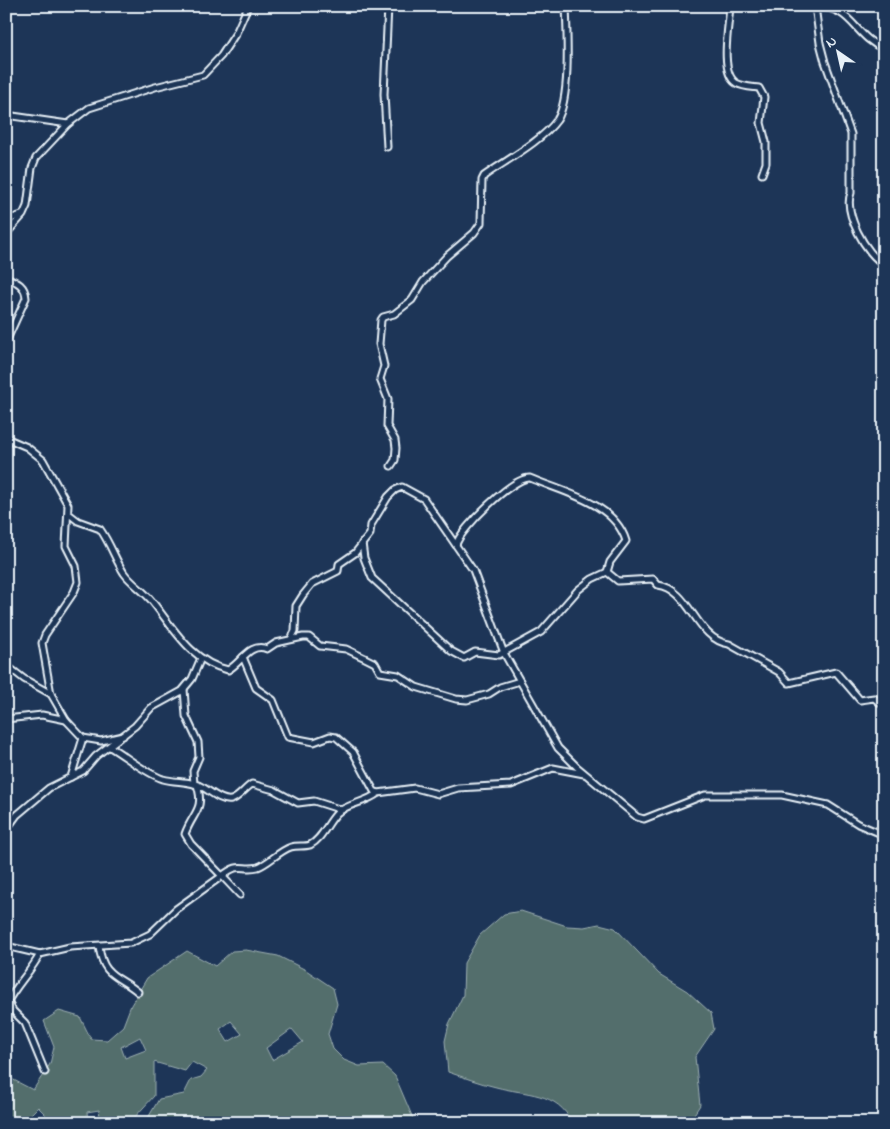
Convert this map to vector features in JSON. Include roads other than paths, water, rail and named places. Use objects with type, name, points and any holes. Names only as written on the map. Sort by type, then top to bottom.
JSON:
[{"type":"street","points":[[6,234],[23,215],[27,206],[32,168],[36,158],[68,124],[89,108],[155,87],[203,75],[221,56],[236,33],[248,6]]},
{"type":"street","points":[[387,147],[384,94],[388,6]]},
{"type":"street","points":[[391,466],[395,460],[396,448],[395,440],[387,426],[388,399],[380,379],[384,366],[379,344],[381,320],[383,317],[394,314],[412,300],[423,282],[447,256],[474,233],[481,223],[482,180],[484,176],[536,139],[559,116],[567,67],[566,6]]},
{"type":"street","points":[[730,6],[727,70],[734,82],[742,86],[759,88],[764,98],[761,123],[766,142],[766,162],[762,174]]},
{"type":"street","points":[[883,261],[857,231],[852,219],[848,199],[851,193],[851,134],[825,62],[817,28],[815,6],[839,10],[865,38],[884,49]]},
{"type":"street","points":[[6,115],[68,124]]},
{"type":"street","points":[[6,220],[23,215]]},
{"type":"street","points":[[6,277],[20,284],[25,290],[26,298],[6,342]]},
{"type":"street","points":[[6,438],[27,447],[43,460],[63,496],[69,514],[66,546],[76,566],[78,582],[74,592],[45,635],[42,643],[51,694],[66,720],[83,738],[101,741],[123,736]]},
{"type":"street","points":[[362,544],[364,558],[372,578],[450,651],[464,658],[475,652],[499,655],[541,632],[578,590],[592,579],[607,572],[610,562],[626,541],[619,527],[611,518],[584,499],[530,478],[524,478],[509,486],[470,523],[458,537],[456,545]]},
{"type":"street","points":[[291,639],[295,631],[296,606],[303,595],[312,584],[338,571],[339,564],[362,544],[370,534],[372,526],[388,497],[394,490],[402,487],[424,499],[473,570],[504,653],[535,711],[558,748],[627,810],[644,819],[705,796],[782,795],[828,806],[858,824],[884,835]]},
{"type":"street","points":[[69,514],[78,521],[100,529],[124,573],[152,600],[160,614],[179,633],[189,649],[211,664],[228,670],[252,649],[261,646],[268,649],[276,643],[308,637],[320,646],[346,649],[374,663],[380,672],[398,674],[416,687],[444,697],[467,700],[489,694],[500,687],[520,681]]},
{"type":"street","points":[[607,572],[618,582],[654,579],[658,585],[668,586],[675,590],[698,624],[722,643],[729,644],[779,672],[790,683],[836,672],[860,700],[874,698],[884,706]]},
{"type":"street","points":[[243,657],[256,688],[273,700],[288,737],[314,742],[330,736],[336,737],[353,752],[374,791],[378,793]]},
{"type":"street","points":[[6,830],[25,807],[49,788],[83,771],[96,756],[123,736],[158,703],[184,689],[192,679],[201,658]]},
{"type":"street","points":[[6,665],[24,679],[51,694]]},
{"type":"street","points":[[184,689],[186,716],[198,742],[199,757],[193,766],[196,784],[201,796],[200,806],[185,834],[191,844],[240,894]]},
{"type":"street","points":[[6,719],[42,715],[66,720]]},
{"type":"street","points":[[71,777],[83,738]]},
{"type":"street","points":[[110,747],[163,779],[196,784],[211,794],[228,801],[234,800],[244,788],[252,784],[274,790],[298,803],[314,801],[342,810]]},
{"type":"street","points":[[6,946],[40,954],[70,947],[131,943],[150,934],[176,909],[236,867],[259,867],[292,846],[309,845],[318,839],[338,812],[356,803],[368,802],[378,793],[415,788],[438,794],[458,788],[511,785],[553,768],[587,775]]},
{"type":"street","points":[[99,946],[100,953],[111,975],[138,992]]},
{"type":"street","points":[[40,954],[24,980],[13,990],[7,1004],[25,1022],[45,1072]]}]
